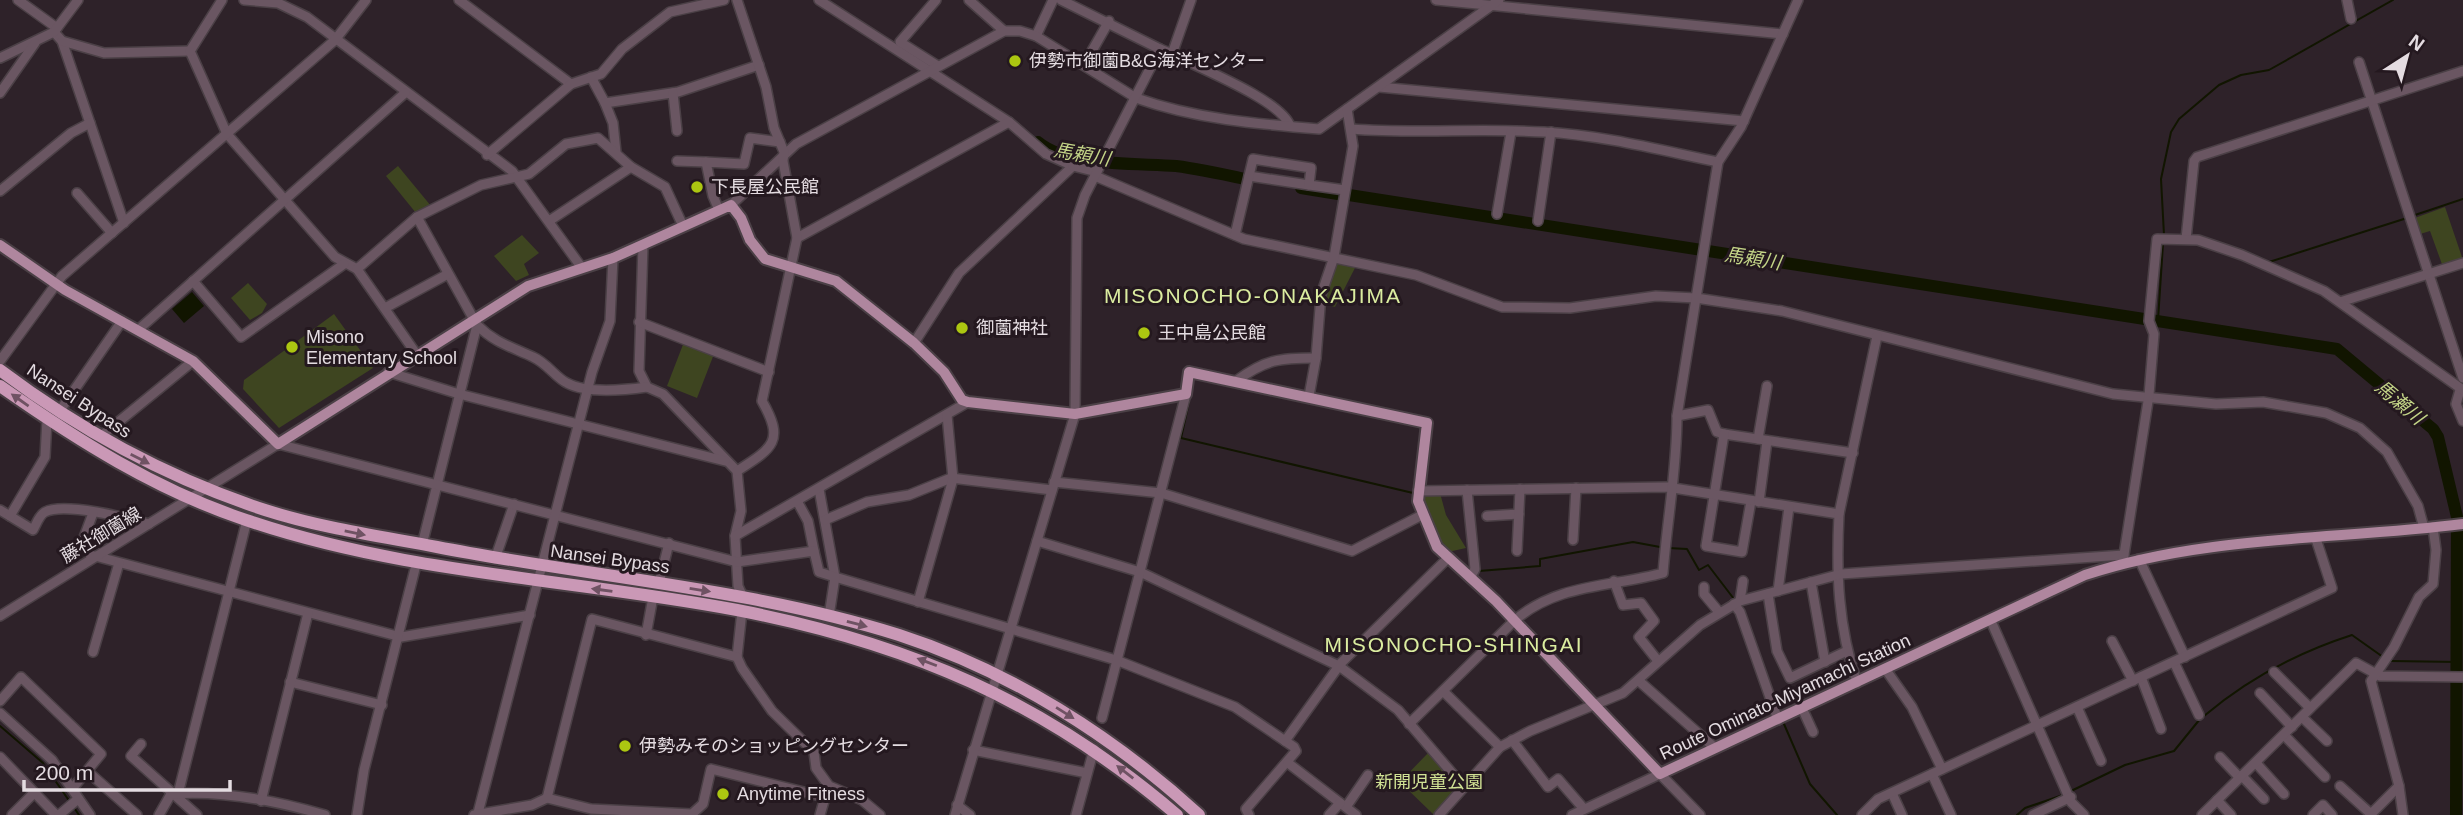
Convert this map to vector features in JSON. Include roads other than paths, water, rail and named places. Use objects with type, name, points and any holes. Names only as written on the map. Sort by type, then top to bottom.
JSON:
[{"type":"highway","name":"Nansei Bypass","points":[[0,370],[60,412],[146,462],[321,526],[495,559],[743,597],[900,636],[995,674],[1063,712],[1116,748],[1199,815]]},
{"type":"highway","name":"Nansei Bypass","points":[[0,386],[95,450],[191,498],[247,520],[308,538],[417,561],[742,611],[905,654],[992,688],[1094,748],[1177,815]]},
{"type":"main road","points":[[0,245],[56,284],[193,361],[278,444],[388,372],[477,323],[528,286],[613,258],[731,205],[741,218],[750,240],[765,259],[836,281],[944,372],[962,400],[1075,414],[1186,394]]},
{"type":"main road","name":"Route Ominato-Miyamachi Station","points":[[1186,394],[1189,372],[1309,396],[1427,424],[1418,491],[1422,515],[1431,537],[1447,559],[1514,621],[1660,774],[2123,559],[2463,524]]},
{"type":"street","points":[[19,0],[55,30],[62,41],[124,223]]},
{"type":"street","points":[[0,58],[55,30],[78,0]]},
{"type":"street","points":[[190,51],[222,0]]},
{"type":"street","points":[[244,0],[278,3],[294,9],[518,178],[582,268]]},
{"type":"street","points":[[0,361],[56,284],[335,40],[366,0]]},
{"type":"street","points":[[458,0],[571,83]]},
{"type":"street","points":[[487,155],[571,83],[601,74],[622,49],[670,12],[723,0]]},
{"type":"street","points":[[737,0],[782,147],[782,161],[797,238],[762,401],[776,425],[774,440],[767,449],[737,471]]},
{"type":"street","points":[[819,0],[934,68]]},
{"type":"street","points":[[936,0],[900,42],[1009,122],[1046,154],[1073,166],[1100,167],[1235,235],[1416,275],[1502,307],[1570,308],[1656,296],[1696,298],[1782,311],[2113,394],[2149,395],[2216,404],[2263,402],[2296,405],[2360,428],[2387,452],[2429,528],[2436,558],[2433,584],[2419,597],[2386,659],[2374,674],[2372,694],[2399,786],[2403,815]]},
{"type":"street","points":[[969,0],[1004,31]]},
{"type":"street","points":[[1036,36],[1053,0]]},
{"type":"street","points":[[1061,0],[1109,21],[1270,106],[1287,117],[1290,127]]},
{"type":"street","points":[[1172,54],[1191,0]]},
{"type":"street","points":[[1436,0],[1496,3],[1783,34]]},
{"type":"street","points":[[1409,724],[1514,621],[1558,595],[1663,573],[1678,448],[1677,416],[1717,162],[1744,121],[1798,0]]},
{"type":"street","points":[[2347,0],[2351,19]]},
{"type":"street","points":[[731,205],[782,147],[1004,31],[1020,31],[1036,36],[1136,98],[1196,115],[1319,129],[1496,3]]},
{"type":"street","points":[[1084,65],[1109,21]]},
{"type":"street","points":[[0,93],[36,41]]},
{"type":"street","points":[[62,41],[104,53],[190,51]]},
{"type":"street","points":[[970,815],[956,810],[1075,414],[1077,218],[1160,49]]},
{"type":"street","points":[[190,51],[227,134],[344,264],[357,270],[417,355]]},
{"type":"street","points":[[2359,62],[2463,378]]},
{"type":"street","points":[[605,103],[673,93],[759,65]]},
{"type":"street","points":[[2186,239],[2194,161],[2197,157],[2463,71]]},
{"type":"street","points":[[591,76],[613,123],[617,155]]},
{"type":"street","points":[[1379,86],[1744,121]]},
{"type":"street","points":[[138,330],[405,93]]},
{"type":"street","points":[[673,93],[677,131]]},
{"type":"street","points":[[1309,396],[1316,358],[1321,295],[1334,257],[1353,146],[1347,110]]},
{"type":"street","points":[[797,238],[1009,122]]},
{"type":"street","points":[[0,191],[71,133],[90,124]]},
{"type":"street","points":[[1351,129],[1405,133],[1551,132],[1623,142],[1717,162]]},
{"type":"street","points":[[1497,214],[1511,132]]},
{"type":"street","points":[[1538,221],[1551,132]]},
{"type":"street","points":[[357,270],[417,217],[481,184],[529,174],[566,144],[598,138],[631,167],[665,187],[683,226]]},
{"type":"street","points":[[677,161],[744,164],[750,138],[782,147]]},
{"type":"street","points":[[1235,235],[1253,159],[1311,168],[1309,185]]},
{"type":"street","points":[[706,162],[713,197],[719,211]]},
{"type":"street","points":[[914,344],[959,272],[1073,166]]},
{"type":"street","points":[[549,221],[631,167]]},
{"type":"street","points":[[1249,176],[1345,190]]},
{"type":"street","points":[[77,193],[112,233]]},
{"type":"street","points":[[417,217],[477,323],[502,345],[532,356],[554,369],[566,383],[612,392],[647,387],[663,394],[737,471],[741,511],[735,536],[738,586],[743,597]]},
{"type":"street","points":[[1439,815],[1500,747],[1623,693],[1719,612],[1737,603],[1836,575],[2123,559],[2149,395],[2154,334],[2149,321],[2164,239],[2186,239],[2242,255],[2324,291],[2462,390],[2456,404],[2463,421]]},
{"type":"street","points":[[643,246],[639,372],[647,387]]},
{"type":"street","points":[[613,258],[610,321],[588,387],[538,581],[487,814],[532,805],[547,798],[598,812],[692,814],[703,804],[711,769],[824,797]]},
{"type":"street","points":[[2340,302],[2463,263]]},
{"type":"street","points":[[193,281],[241,337],[344,264]]},
{"type":"street","points":[[386,308],[448,274]]},
{"type":"street","points":[[60,412],[121,321]]},
{"type":"street","points":[[639,322],[769,372]]},
{"type":"street","points":[[422,545],[477,323]]},
{"type":"street","points":[[1857,683],[1847,651],[1836,575],[1839,514],[1877,336]]},
{"type":"street","points":[[1236,381],[1260,364],[1277,358],[1316,358]]},
{"type":"street","points":[[100,437],[193,361]]},
{"type":"street","points":[[388,372],[459,394],[727,461]]},
{"type":"street","points":[[1724,434],[1706,546],[1742,552],[1755,501],[1763,440],[1766,386]]},
{"type":"street","points":[[1102,718],[1186,394]]},
{"type":"street","points":[[735,536],[968,402]]},
{"type":"street","points":[[1677,416],[1709,410],[1717,432],[1853,453]]},
{"type":"street","points":[[918,602],[953,479],[947,415]]},
{"type":"street","points":[[10,516],[44,457],[47,419]]},
{"type":"street","points":[[278,444],[737,562],[814,551]]},
{"type":"street","name":"藤社御薗線","points":[[0,616],[278,444]]},
{"type":"street","points":[[825,520],[867,502],[909,495],[953,479],[1161,493],[1352,551],[1422,515]]},
{"type":"street","points":[[1573,540],[1576,488]]},
{"type":"street","points":[[1418,491],[1672,488],[1839,514]]},
{"type":"street","points":[[819,489],[835,577],[829,617]]},
{"type":"street","points":[[1467,489],[1475,569],[1470,578]]},
{"type":"street","points":[[1517,551],[1520,489]]},
{"type":"street","points":[[797,501],[808,521],[816,569],[835,577],[1116,660],[1235,707],[1285,741],[1296,749],[1288,763],[1246,809],[1249,815]]},
{"type":"street","points":[[495,559],[514,504]]},
{"type":"street","points":[[1789,507],[1773,593],[1777,651],[1790,678],[1847,651]]},
{"type":"street","points":[[0,510],[33,530],[42,513],[47,511],[93,513],[149,524]]},
{"type":"street","points":[[93,513],[83,540],[93,557],[399,636],[530,615]]},
{"type":"street","points":[[1487,516],[1519,513]]},
{"type":"street","points":[[159,815],[175,794],[247,520]]},
{"type":"street","points":[[1862,815],[1878,799],[2332,588],[2316,539]]},
{"type":"street","points":[[1037,541],[1140,572],[1339,666],[1398,710],[1464,786]]},
{"type":"street","points":[[659,583],[669,543]]},
{"type":"street","points":[[1285,741],[1339,666],[1447,559]]},
{"type":"street","points":[[2138,559],[2185,657]]},
{"type":"street","points":[[357,815],[364,770],[417,561]]},
{"type":"street","points":[[93,652],[119,563]]},
{"type":"street","points":[[1743,581],[1737,603],[1778,720]]},
{"type":"street","points":[[1614,582],[1623,605],[1641,603],[1654,621],[1639,637],[1658,661]]},
{"type":"street","points":[[1811,582],[1825,662]]},
{"type":"street","points":[[1704,587],[1704,594],[1719,612]]},
{"type":"street","points":[[646,635],[653,597]]},
{"type":"street","points":[[742,611],[737,657],[772,711],[814,752],[817,768],[829,786],[862,800],[880,815]]},
{"type":"street","points":[[261,801],[308,613]]},
{"type":"street","points":[[547,798],[592,619],[737,657]]},
{"type":"street","points":[[1991,621],[2069,792],[2071,802],[2084,815]]},
{"type":"street","points":[[2112,641],[2137,679],[2161,729]]},
{"type":"street","points":[[2174,662],[2199,715]]},
{"type":"street","points":[[2202,815],[2356,663],[2380,676],[2463,677]]},
{"type":"street","points":[[1886,670],[1912,707],[1942,769]]},
{"type":"street","points":[[2274,672],[2310,708]]},
{"type":"street","points":[[0,701],[21,677],[101,754],[72,789],[67,808]]},
{"type":"street","points":[[1639,681],[1716,748]]},
{"type":"street","points":[[290,682],[382,705]]},
{"type":"street","points":[[1443,691],[1500,747]]},
{"type":"street","points":[[2260,693],[2292,727]]},
{"type":"street","points":[[2077,707],[2101,761]]},
{"type":"street","points":[[1802,708],[1813,732]]},
{"type":"street","points":[[0,713],[52,760],[72,789]]},
{"type":"street","points":[[2302,716],[2327,741]]},
{"type":"street","points":[[2284,735],[2325,777]]},
{"type":"street","points":[[1512,740],[1548,787],[1558,779],[1584,809]]},
{"type":"street","points":[[141,744],[131,756],[197,815]]},
{"type":"street","points":[[1076,815],[1094,748]]},
{"type":"street","points":[[973,750],[1087,773]]},
{"type":"street","points":[[0,757],[34,793],[90,815]]},
{"type":"street","points":[[2220,757],[2264,799]]},
{"type":"street","points":[[1288,763],[1355,815]]},
{"type":"street","points":[[2256,763],[2284,794]]},
{"type":"street","points":[[87,771],[137,815]]},
{"type":"street","points":[[1572,815],[1660,774],[1700,815]]},
{"type":"street","points":[[1932,774],[1951,815]]},
{"type":"street","points":[[1329,815],[1343,805],[1368,775]]},
{"type":"street","points":[[820,815],[829,786]]},
{"type":"street","points":[[2340,786],[2370,815],[2399,786]]},
{"type":"street","points":[[2034,815],[2069,792]]},
{"type":"street","points":[[12,815],[34,793]]},
{"type":"street","points":[[1892,793],[1902,815]]},
{"type":"street","points":[[175,794],[222,794],[261,801],[288,811],[325,815]]},
{"type":"street","points":[[2217,800],[2231,815]]},
{"type":"street","points":[[2312,815],[2323,805],[2332,815]]},
{"type":"waterway","points":[[2164,235],[2161,179],[2171,132],[2179,119],[2219,85],[2241,75],[2269,70],[2393,0]]},
{"type":"waterway","name":"馬頼川","points":[[1038,142],[1051,150],[1085,160],[1176,166],[1245,179]]},
{"type":"waterway","name":"馬頼川","points":[[1301,188],[1338,194]]},
{"type":"waterway","name":"馬頼川","points":[[1349,195],[2337,349],[2433,429],[2438,437],[2457,517],[2456,815]]},
{"type":"waterway","points":[[2412,216],[2463,199]]},
{"type":"waterway","points":[[2269,262],[2407,218]]},
{"type":"waterway","points":[[2158,320],[2163,244]]},
{"type":"waterway","points":[[1189,402],[1181,438],[1413,493]]},
{"type":"waterway","points":[[1479,571],[1540,566],[1540,559],[1633,542],[1660,547]]},
{"type":"waterway","points":[[1668,548],[1687,549],[1699,570],[1708,565],[1734,599]]},
{"type":"waterway","points":[[2204,716],[2238,690],[2274,668],[2352,635],[2383,657]]},
{"type":"waterway","points":[[2391,661],[2458,662]]},
{"type":"waterway","points":[[2071,791],[2125,765],[2174,751],[2200,719]]},
{"type":"waterway","points":[[1784,724],[1810,784],[1837,815]]},
{"type":"waterway","points":[[0,726],[43,763],[70,802]]},
{"type":"waterway","points":[[2017,815],[2025,808],[2063,795]]},
{"type":"waterway","points":[[73,806],[79,815]]},
{"type":"place","name":"伊勢市御薗B&G海洋センター","points":[[1015,61]]},
{"type":"place","name":"下長屋公民館","points":[[697,187]]},
{"type":"place","name":"御薗神社","points":[[962,328]]},
{"type":"place","name":"王中島公民館","points":[[1144,333]]},
{"type":"place","name":"Misono Elementary School","points":[[292,347]]},
{"type":"place","name":"伊勢みそのショッピングセンター","points":[[625,746]]},
{"type":"place","name":"Anytime Fitness","points":[[723,794]]},
{"type":"district","name":"MISONOCHO-ONAKAJIMA","points":[[1253,296]]},
{"type":"district","name":"MISONOCHO-SHINGAI","points":[[1454,645]]},
{"type":"water label","name":"馬瀬川","points":[[2400,402]]},
{"type":"park label","name":"新開児童公園","points":[[1429,782]]}]
